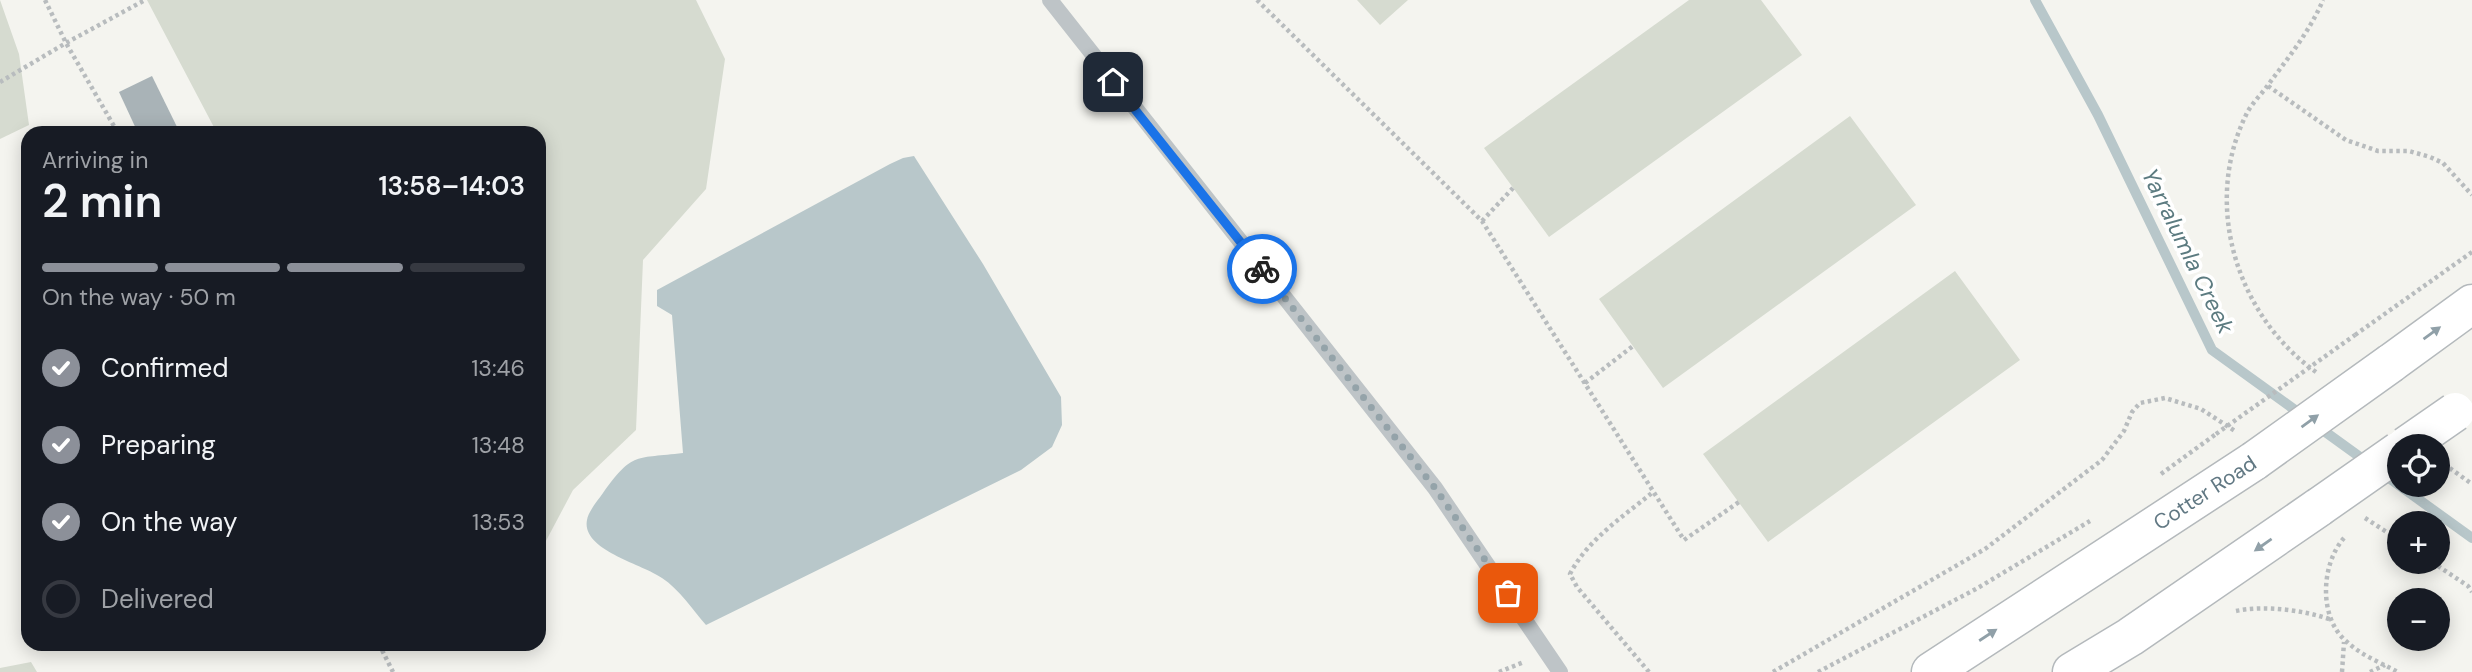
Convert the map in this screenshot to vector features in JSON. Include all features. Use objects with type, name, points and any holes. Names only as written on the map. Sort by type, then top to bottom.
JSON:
[{"type":"main road","name":"Cotter Road","points":[[1931,672],[2254,461],[2472,304]]},
{"type":"main road","points":[[2423,434],[2464,406]]},
{"type":"main road","points":[[2072,672],[2130,637],[2387,459]]},
{"type":"lane","points":[[1050,0],[1435,488],[1560,672]]},
{"type":"path","points":[[45,0],[66,43],[114,126]]},
{"type":"path","points":[[0,82],[145,0]]},
{"type":"path","points":[[1257,0],[1482,220],[1684,540],[1739,502]]},
{"type":"path","points":[[2279,341],[2257,311],[2240,276],[2231,241],[2227,209],[2228,176],[2236,139],[2247,113],[2308,29],[2323,0]]},
{"type":"path","points":[[2268,86],[2346,140],[2378,151],[2409,151],[2443,163],[2472,195]]},
{"type":"path","points":[[1482,220],[1513,188]]},
{"type":"path","points":[[2154,479],[2472,252]]},
{"type":"path","points":[[1585,383],[1633,346]]},
{"type":"path","points":[[1773,672],[1985,549],[2102,460],[2124,431],[2132,412]]},
{"type":"path","points":[[2450,468],[2472,484]]},
{"type":"path","points":[[1649,672],[1577,587],[1570,574],[1578,559],[1613,525],[1654,492]]},
{"type":"path","points":[[1818,672],[1976,589],[2099,515]]},
{"type":"path","points":[[2346,536],[2330,562],[2328,610],[2344,640],[2362,654],[2398,672]]},
{"type":"path","points":[[2450,574],[2468,586],[2472,592]]},
{"type":"path","points":[[2225,613],[2243,609],[2269,609],[2332,620]]},
{"type":"path","points":[[2342,672],[2344,640]]},
{"type":"path","points":[[382,651],[393,672]]},
{"type":"path","points":[[2370,672],[2385,665]]},
{"type":"shaded area","points":[[0,0],[19,54],[29,125],[21,126],[21,129],[0,139]]},
{"type":"shaded area","points":[[147,0],[696,0],[725,59],[706,189],[643,260],[636,430],[573,490],[546,541],[546,126],[213,126]]},
{"type":"shaded area","points":[[1357,0],[1408,0],[1380,25]]},
{"type":"shaded area","points":[[1689,0],[1761,0],[1802,55],[1549,237],[1484,148]]},
{"type":"shaded area","points":[[1850,116],[1916,205],[1663,388],[1599,299]]},
{"type":"shaded area","points":[[914,156],[983,264],[1061,397],[1062,425],[1052,447],[1021,470],[706,625],[668,583],[603,548],[593,540],[588,531],[587,520],[591,510],[613,479],[629,463],[645,457],[683,453],[672,315],[657,306],[657,290],[890,164]]},
{"type":"shaded area","points":[[1955,271],[2020,360],[1768,542],[1703,454]]},
{"type":"shaded area","points":[[31,662],[37,672],[0,672],[0,668]]},
{"type":"building","points":[[152,76],[177,126],[135,126],[119,92]]},
{"type":"waterway","name":"Yarralumla Creek","points":[[2035,0],[2098,115],[2212,350],[2472,538]]},
{"type":"way so far","points":[[1262,269],[1435,488],[1508,593]]},
{"type":"route","points":[[1113,82],[1262,269]]}]
